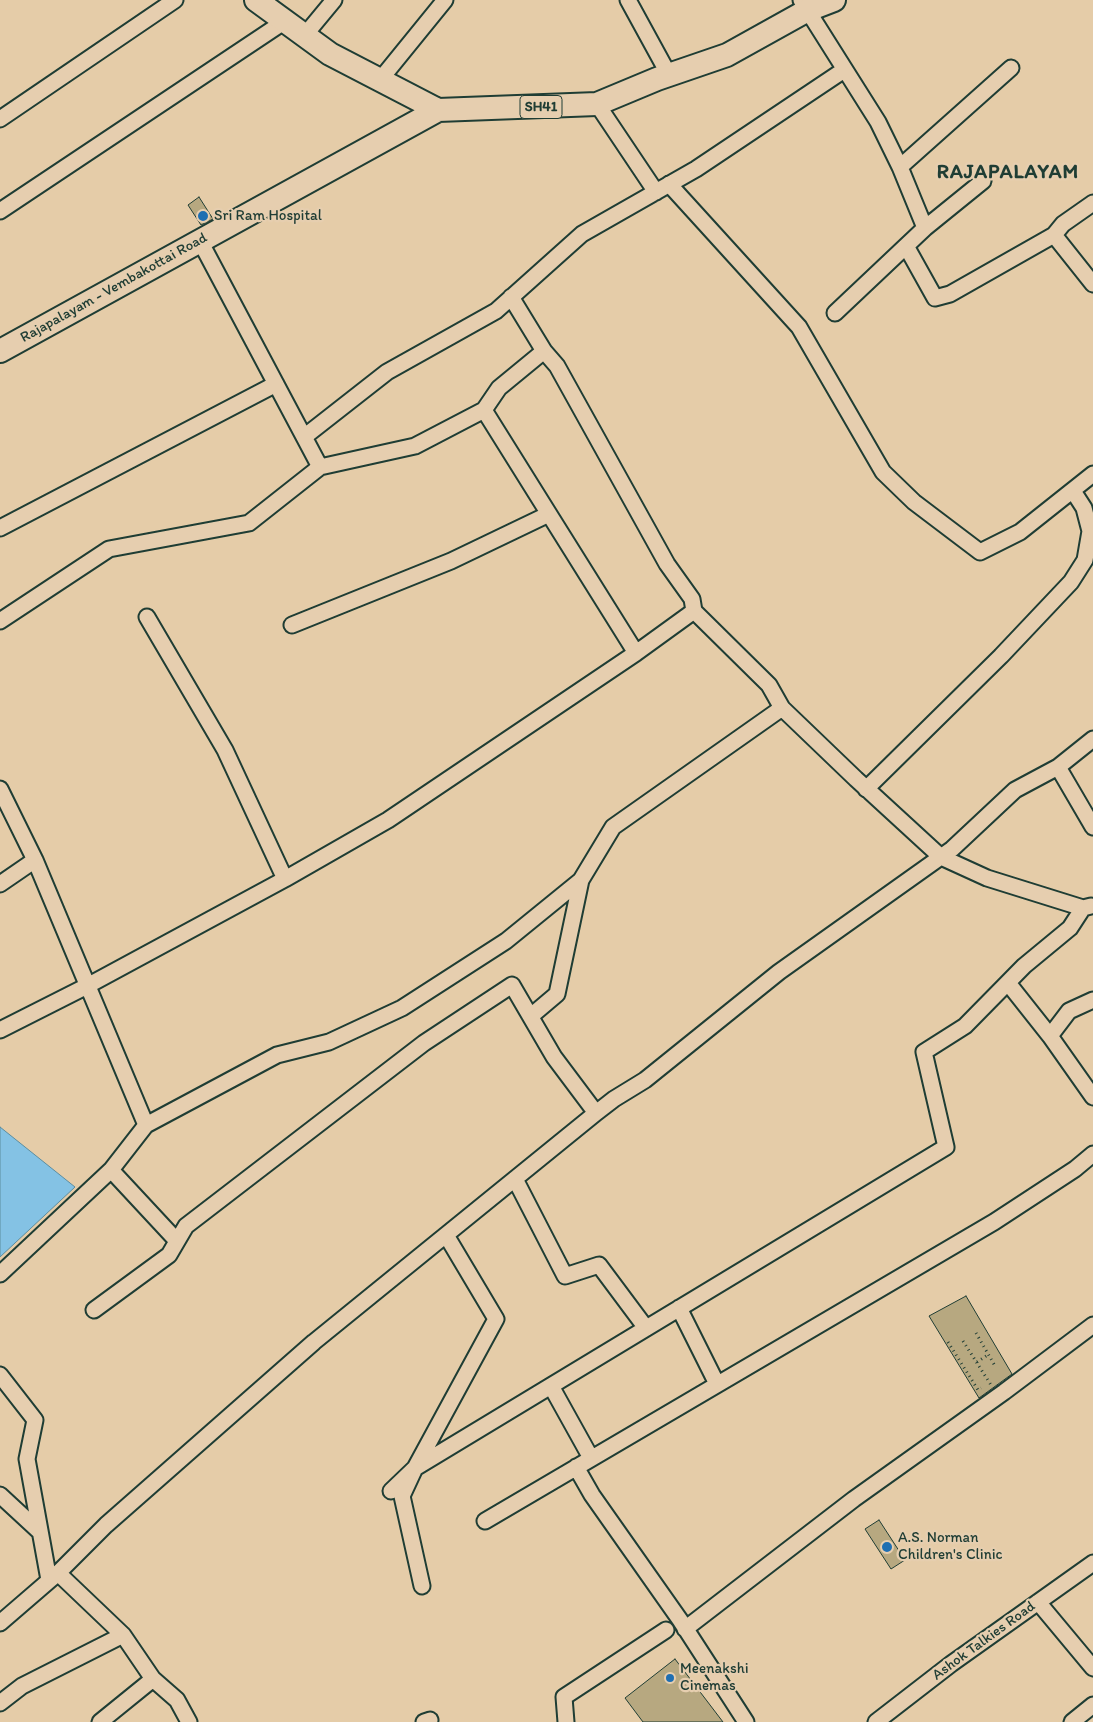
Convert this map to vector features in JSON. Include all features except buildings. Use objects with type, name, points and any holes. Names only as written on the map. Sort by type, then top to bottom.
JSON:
[{"type":"main road","name":"SH41","points":[[256,0],[330,54],[438,110],[597,104],[669,75],[727,55],[805,5],[834,0]]},
{"type":"main road","name":"Rajapalayam - Vembakottai Road","points":[[0,351],[438,110]]},
{"type":"street","points":[[0,119],[174,0]]},
{"type":"street","points":[[305,36],[334,0]]},
{"type":"street","points":[[380,80],[445,0]]},
{"type":"street","points":[[628,0],[669,75]]},
{"type":"street","points":[[805,5],[878,122],[900,167],[925,228]]},
{"type":"street","points":[[0,210],[285,21]]},
{"type":"street","points":[[900,167],[1012,68]]},
{"type":"street","points":[[304,437],[387,372],[496,311],[582,234],[696,169],[844,70]]},
{"type":"street","points":[[597,104],[663,188],[716,237],[799,327],[883,472],[914,502],[965,541],[980,552],[1020,532],[1093,474]]},
{"type":"street","points":[[836,314],[925,228],[984,181]]},
{"type":"street","points":[[906,246],[935,298],[950,294],[1054,235],[1063,224],[1093,202]]},
{"type":"street","points":[[1054,235],[1093,284]]},
{"type":"street","points":[[200,241],[320,467]]},
{"type":"street","points":[[391,1491],[415,1468],[946,1147],[924,1052],[965,1026],[1024,966],[1070,928],[1089,909],[987,878],[941,857],[866,789],[782,708],[769,685],[694,611],[692,599],[667,564],[557,366],[544,351],[511,297]]},
{"type":"street","points":[[0,620],[109,549],[249,523],[320,467],[415,446],[484,410],[499,388],[544,351]]},
{"type":"street","points":[[0,528],[276,384]]},
{"type":"street","points":[[484,410],[636,653]]},
{"type":"street","points":[[866,789],[1001,656],[1071,582],[1085,560],[1090,531],[1084,508],[1073,491]]},
{"type":"street","points":[[292,625],[451,561],[549,514]]},
{"type":"street","points":[[0,1030],[87,986],[285,879],[388,820],[636,653],[694,611]]},
{"type":"street","points":[[147,617],[225,750],[285,879]]},
{"type":"street","points":[[531,1016],[557,994],[581,880],[613,827],[782,708]]},
{"type":"street","points":[[0,1623],[54,1576],[106,1525],[314,1342],[596,1113],[614,1099],[646,1080],[779,972],[952,849],[1015,790],[1058,766],[1093,739]]},
{"type":"street","points":[[1058,766],[1093,827]]},
{"type":"street","points":[[0,789],[35,860],[146,1125]]},
{"type":"street","points":[[0,884],[35,860]]},
{"type":"street","points":[[0,1274],[111,1170],[146,1125],[277,1055],[329,1042],[402,1008],[506,941],[581,880]]},
{"type":"street","points":[[1008,983],[1050,1036],[1093,1097]]},
{"type":"street","points":[[94,1310],[169,1255],[186,1226],[424,1043],[512,985],[554,1056],[596,1113]]},
{"type":"street","points":[[1050,1036],[1070,1011],[1093,1000]]},
{"type":"street","points":[[485,1521],[994,1222],[1075,1169],[1090,1162]]},
{"type":"street","points":[[111,1170],[177,1240]]},
{"type":"street","points":[[515,1179],[565,1276],[599,1265],[646,1328]]},
{"type":"street","points":[[422,1586],[402,1496],[415,1468],[496,1319],[446,1235]]},
{"type":"street","points":[[679,1308],[717,1384]]},
{"type":"street","points":[[686,1629],[854,1499],[1093,1325]]},
{"type":"street","points":[[0,1375],[35,1420],[27,1459],[40,1532],[54,1576],[123,1635],[153,1679],[177,1700],[189,1722]]},
{"type":"street","points":[[551,1386],[591,1458]]},
{"type":"street","points":[[576,1467],[592,1496],[686,1629],[746,1722]]},
{"type":"street","points":[[0,1495],[40,1532]]},
{"type":"street","name":"Ashok Talkies Road","points":[[876,1722],[951,1664],[1093,1563]]},
{"type":"street","points":[[1038,1602],[1093,1668]]},
{"type":"street","points":[[566,1722],[564,1697],[666,1630]]},
{"type":"street","points":[[0,1703],[22,1686],[123,1635]]},
{"type":"street","points":[[100,1722],[153,1679]]},
{"type":"street","points":[[1072,1722],[1093,1705]]},
{"type":"path","points":[[978,1334],[995,1366]]},
{"type":"path","points":[[963,1340],[998,1396]]},
{"type":"path","points":[[948,1342],[978,1390]]},
{"type":"path","points":[[977,1362],[989,1354]]},
{"type":"water","points":[[0,1127],[75,1187],[0,1257]]},
{"type":"place","name":"Sri Ram Hospital","points":[[203,216]]},
{"type":"place","name":"A.S. Norman Children's Clinic","points":[[887,1547]]},
{"type":"place","name":"Meenakshi Cinemas","points":[[670,1678]]},
{"type":"district","name":"RAJAPALAYAM","points":[[1008,173]]}]
